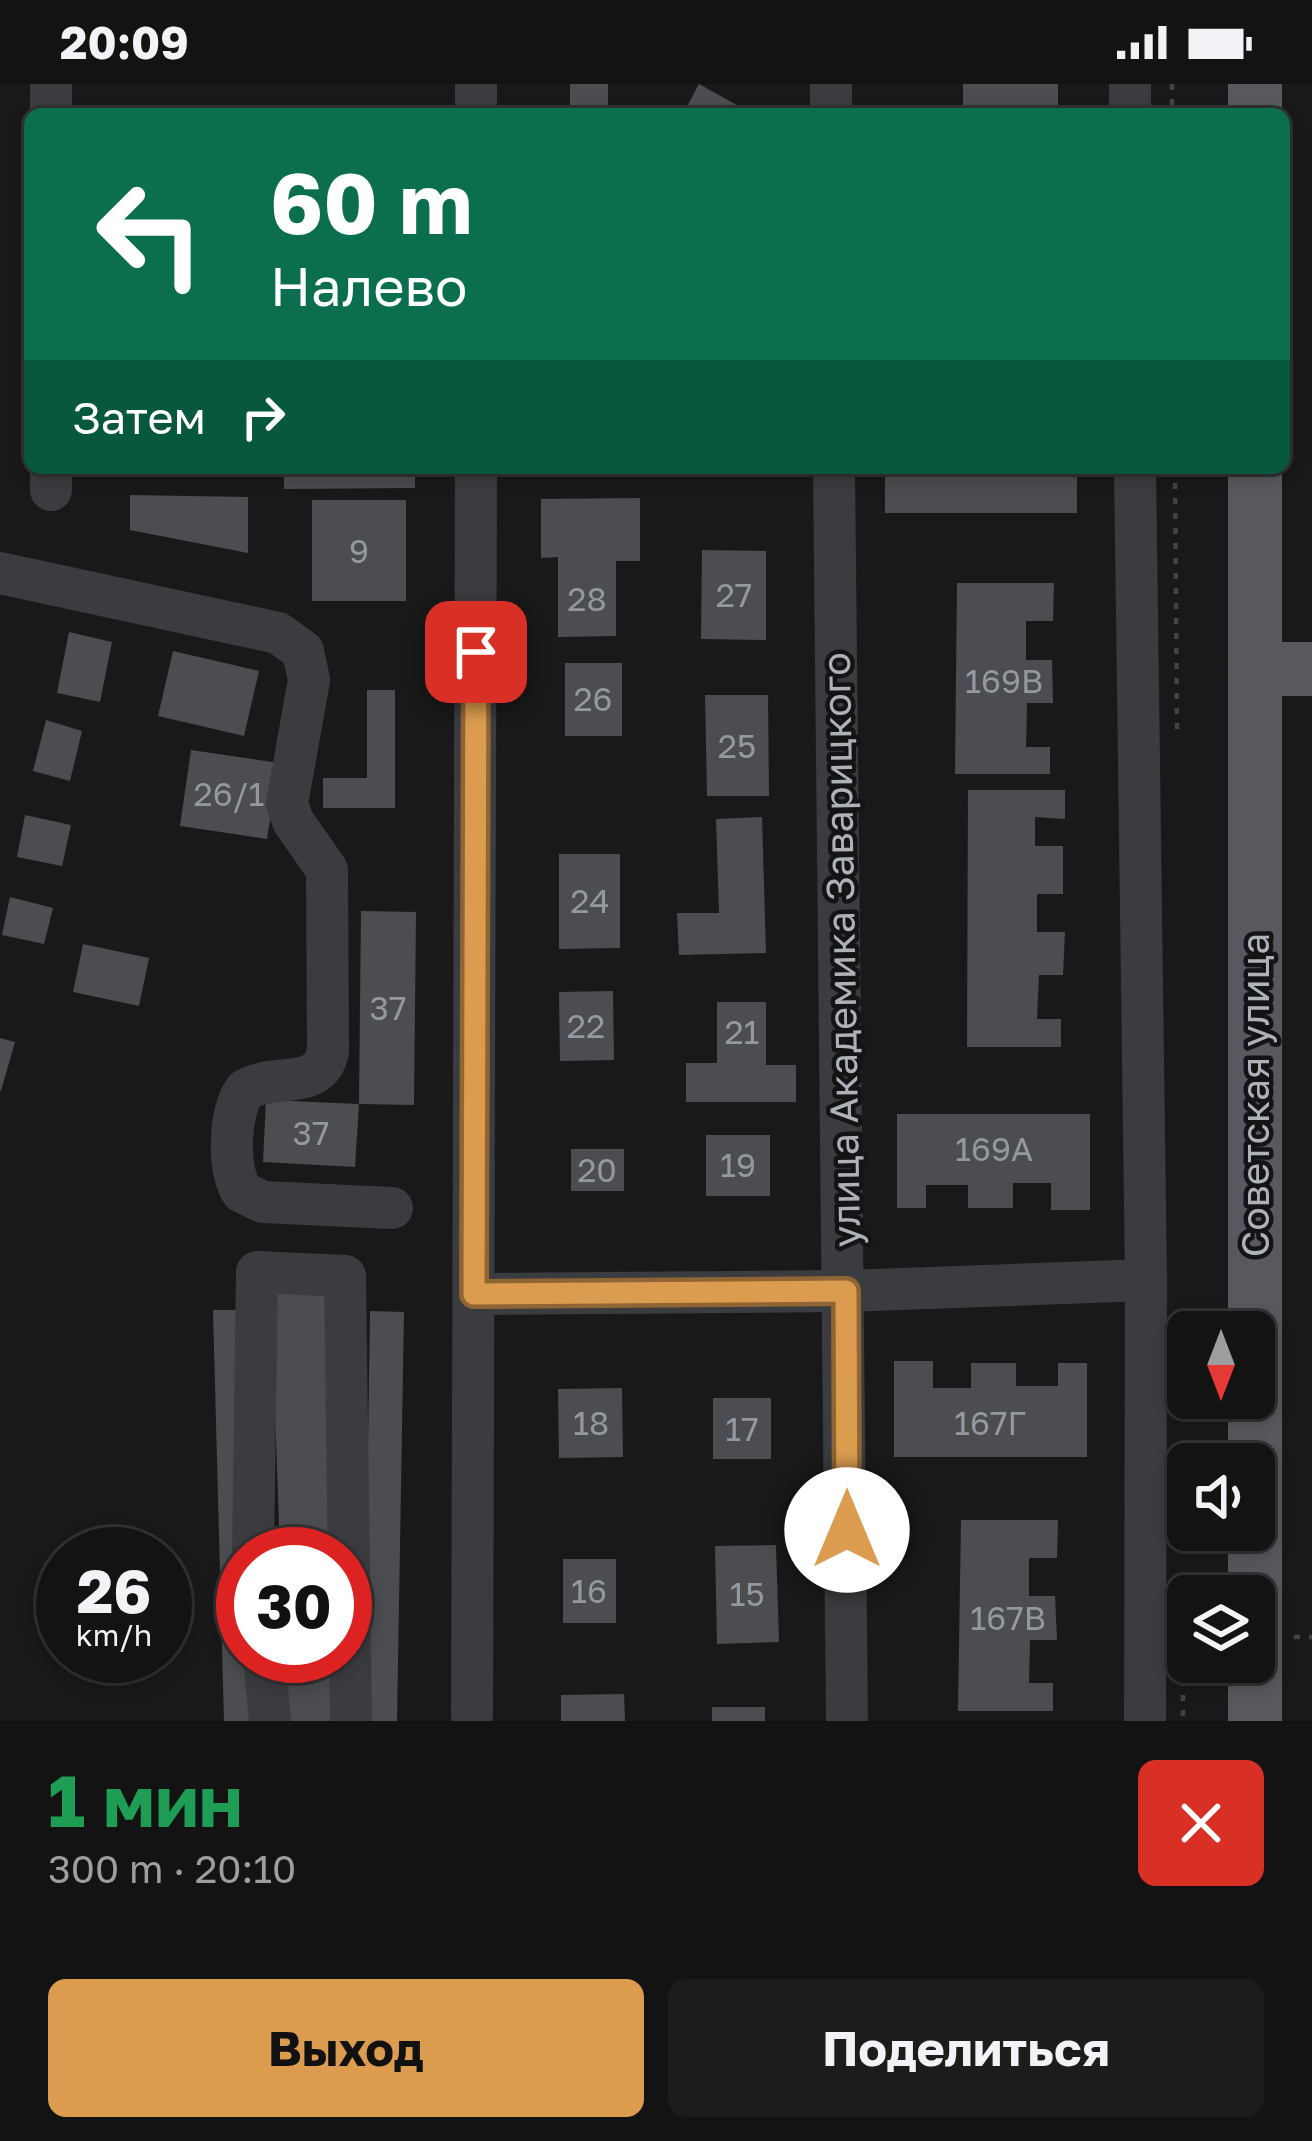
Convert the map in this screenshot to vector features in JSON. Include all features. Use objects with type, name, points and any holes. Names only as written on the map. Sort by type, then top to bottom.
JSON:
[{"type":"main road","name":"Советская улица","points":[[1255,474],[1256,1721]]},
{"type":"main road","points":[[1255,669],[1312,669]]},
{"type":"street","points":[[472,1721],[476,474]]},
{"type":"street","name":"улица Академика Заварицкого","points":[[834,474],[847,1721]]},
{"type":"street","points":[[1135,474],[1146,1280],[1145,1721]]},
{"type":"street","points":[[0,573],[278,633],[303,651],[309,680],[287,804],[293,821],[328,870],[328,1051],[320,1071],[311,1077],[245,1090],[236,1111],[235,1181],[242,1192],[263,1202],[392,1208]]},
{"type":"street","points":[[253,1527],[257,1272],[345,1276],[348,1527]]},
{"type":"street","points":[[474,1294],[846,1291],[1146,1280]]},
{"type":"street","points":[[266,1683],[270,1721]]},
{"type":"street","points":[[350,1683],[351,1721]]},
{"type":"building","points":[[570,84],[608,84],[608,108],[570,108]]},
{"type":"building","points":[[699,84],[742,108],[686,108]]},
{"type":"building","points":[[963,84],[1058,84],[1058,107],[963,107]]},
{"type":"building","points":[[284,474],[415,474],[415,488],[284,489]]},
{"type":"building","points":[[885,474],[1077,474],[1077,513],[885,513]]},
{"type":"building","points":[[130,495],[248,497],[248,553],[130,530]]},
{"type":"building","points":[[640,498],[640,561],[616,561],[616,636],[558,637],[558,557],[541,558],[541,499]]},
{"type":"building","points":[[312,500],[406,500],[406,601],[312,601]]},
{"type":"building","points":[[702,550],[766,551],[766,640],[701,639]]},
{"type":"building","points":[[957,583],[1054,583],[1053,621],[1026,621],[1026,660],[1052,660],[1053,703],[1027,703],[1026,747],[1050,747],[1050,774],[955,774]]},
{"type":"building","points":[[69,632],[112,642],[100,702],[57,693]]},
{"type":"building","points":[[173,651],[259,671],[244,736],[158,716]]},
{"type":"building","points":[[565,663],[622,663],[622,736],[565,736]]},
{"type":"building","points":[[367,690],[395,690],[395,808],[323,808],[323,778],[367,778]]},
{"type":"building","points":[[705,695],[768,695],[769,796],[707,796]]},
{"type":"building","points":[[46,720],[82,731],[70,781],[33,771]]},
{"type":"building","points":[[191,750],[279,763],[267,839],[180,826]]},
{"type":"building","points":[[968,790],[1065,790],[1065,819],[1035,817],[1035,846],[1063,846],[1063,894],[1037,894],[1037,932],[1065,932],[1063,975],[1039,975],[1037,1019],[1061,1019],[1061,1047],[967,1047]]},
{"type":"building","points":[[25,815],[71,825],[62,866],[17,857]]},
{"type":"building","points":[[762,817],[766,953],[679,955],[677,913],[719,913],[716,819]]},
{"type":"building","points":[[559,854],[620,854],[620,948],[559,949]]},
{"type":"building","points":[[10,897],[53,908],[44,944],[2,935]]},
{"type":"building","points":[[361,911],[416,912],[414,1105],[359,1104]]},
{"type":"building","points":[[83,944],[149,958],[139,1006],[73,992]]},
{"type":"building","points":[[613,991],[614,1060],[560,1061],[559,992]]},
{"type":"building","points":[[717,1002],[766,1002],[766,1065],[796,1065],[796,1102],[686,1102],[686,1063],[717,1063]]},
{"type":"building","points":[[0,1038],[15,1042],[1,1091],[0,1091]]},
{"type":"building","points":[[266,1100],[359,1104],[355,1167],[263,1162]]},
{"type":"building","points":[[897,1114],[1090,1114],[1090,1210],[1051,1210],[1051,1183],[1013,1183],[1013,1208],[968,1208],[968,1185],[926,1185],[926,1208],[897,1208]]},
{"type":"building","points":[[706,1135],[770,1135],[770,1196],[706,1196]]},
{"type":"building","points":[[571,1149],[624,1149],[624,1191],[571,1191]]},
{"type":"building","points":[[334,1291],[332,1527],[279,1527],[271,1292]]},
{"type":"building","points":[[213,1310],[242,1310],[243,1527],[219,1527]]},
{"type":"building","points":[[370,1311],[404,1312],[397,1721],[364,1721],[365,1683],[372,1683],[372,1527],[367,1527]]},
{"type":"building","points":[[894,1361],[933,1361],[933,1388],[971,1388],[971,1363],[1016,1363],[1016,1386],[1058,1386],[1058,1363],[1087,1363],[1087,1457],[894,1457]]},
{"type":"building","points":[[622,1388],[623,1457],[559,1458],[558,1389]]},
{"type":"building","points":[[713,1398],[771,1398],[771,1459],[713,1459]]},
{"type":"building","points":[[961,1520],[1058,1520],[1057,1558],[1029,1558],[1029,1596],[1055,1596],[1057,1640],[1030,1640],[1029,1683],[1053,1683],[1053,1711],[958,1711]]},
{"type":"building","points":[[776,1545],[779,1642],[717,1644],[715,1546]]},
{"type":"building","points":[[563,1559],[616,1559],[616,1623],[563,1623]]},
{"type":"building","points":[[223,1683],[254,1683],[258,1721],[224,1721]]},
{"type":"building","points":[[284,1683],[332,1683],[331,1721],[285,1721]]},
{"type":"building","points":[[624,1694],[625,1721],[561,1721],[561,1695]]},
{"type":"building","points":[[712,1707],[765,1707],[765,1721],[712,1721]]},
{"type":"route","points":[[476,652],[474,1294],[846,1291],[847,1530]]}]
